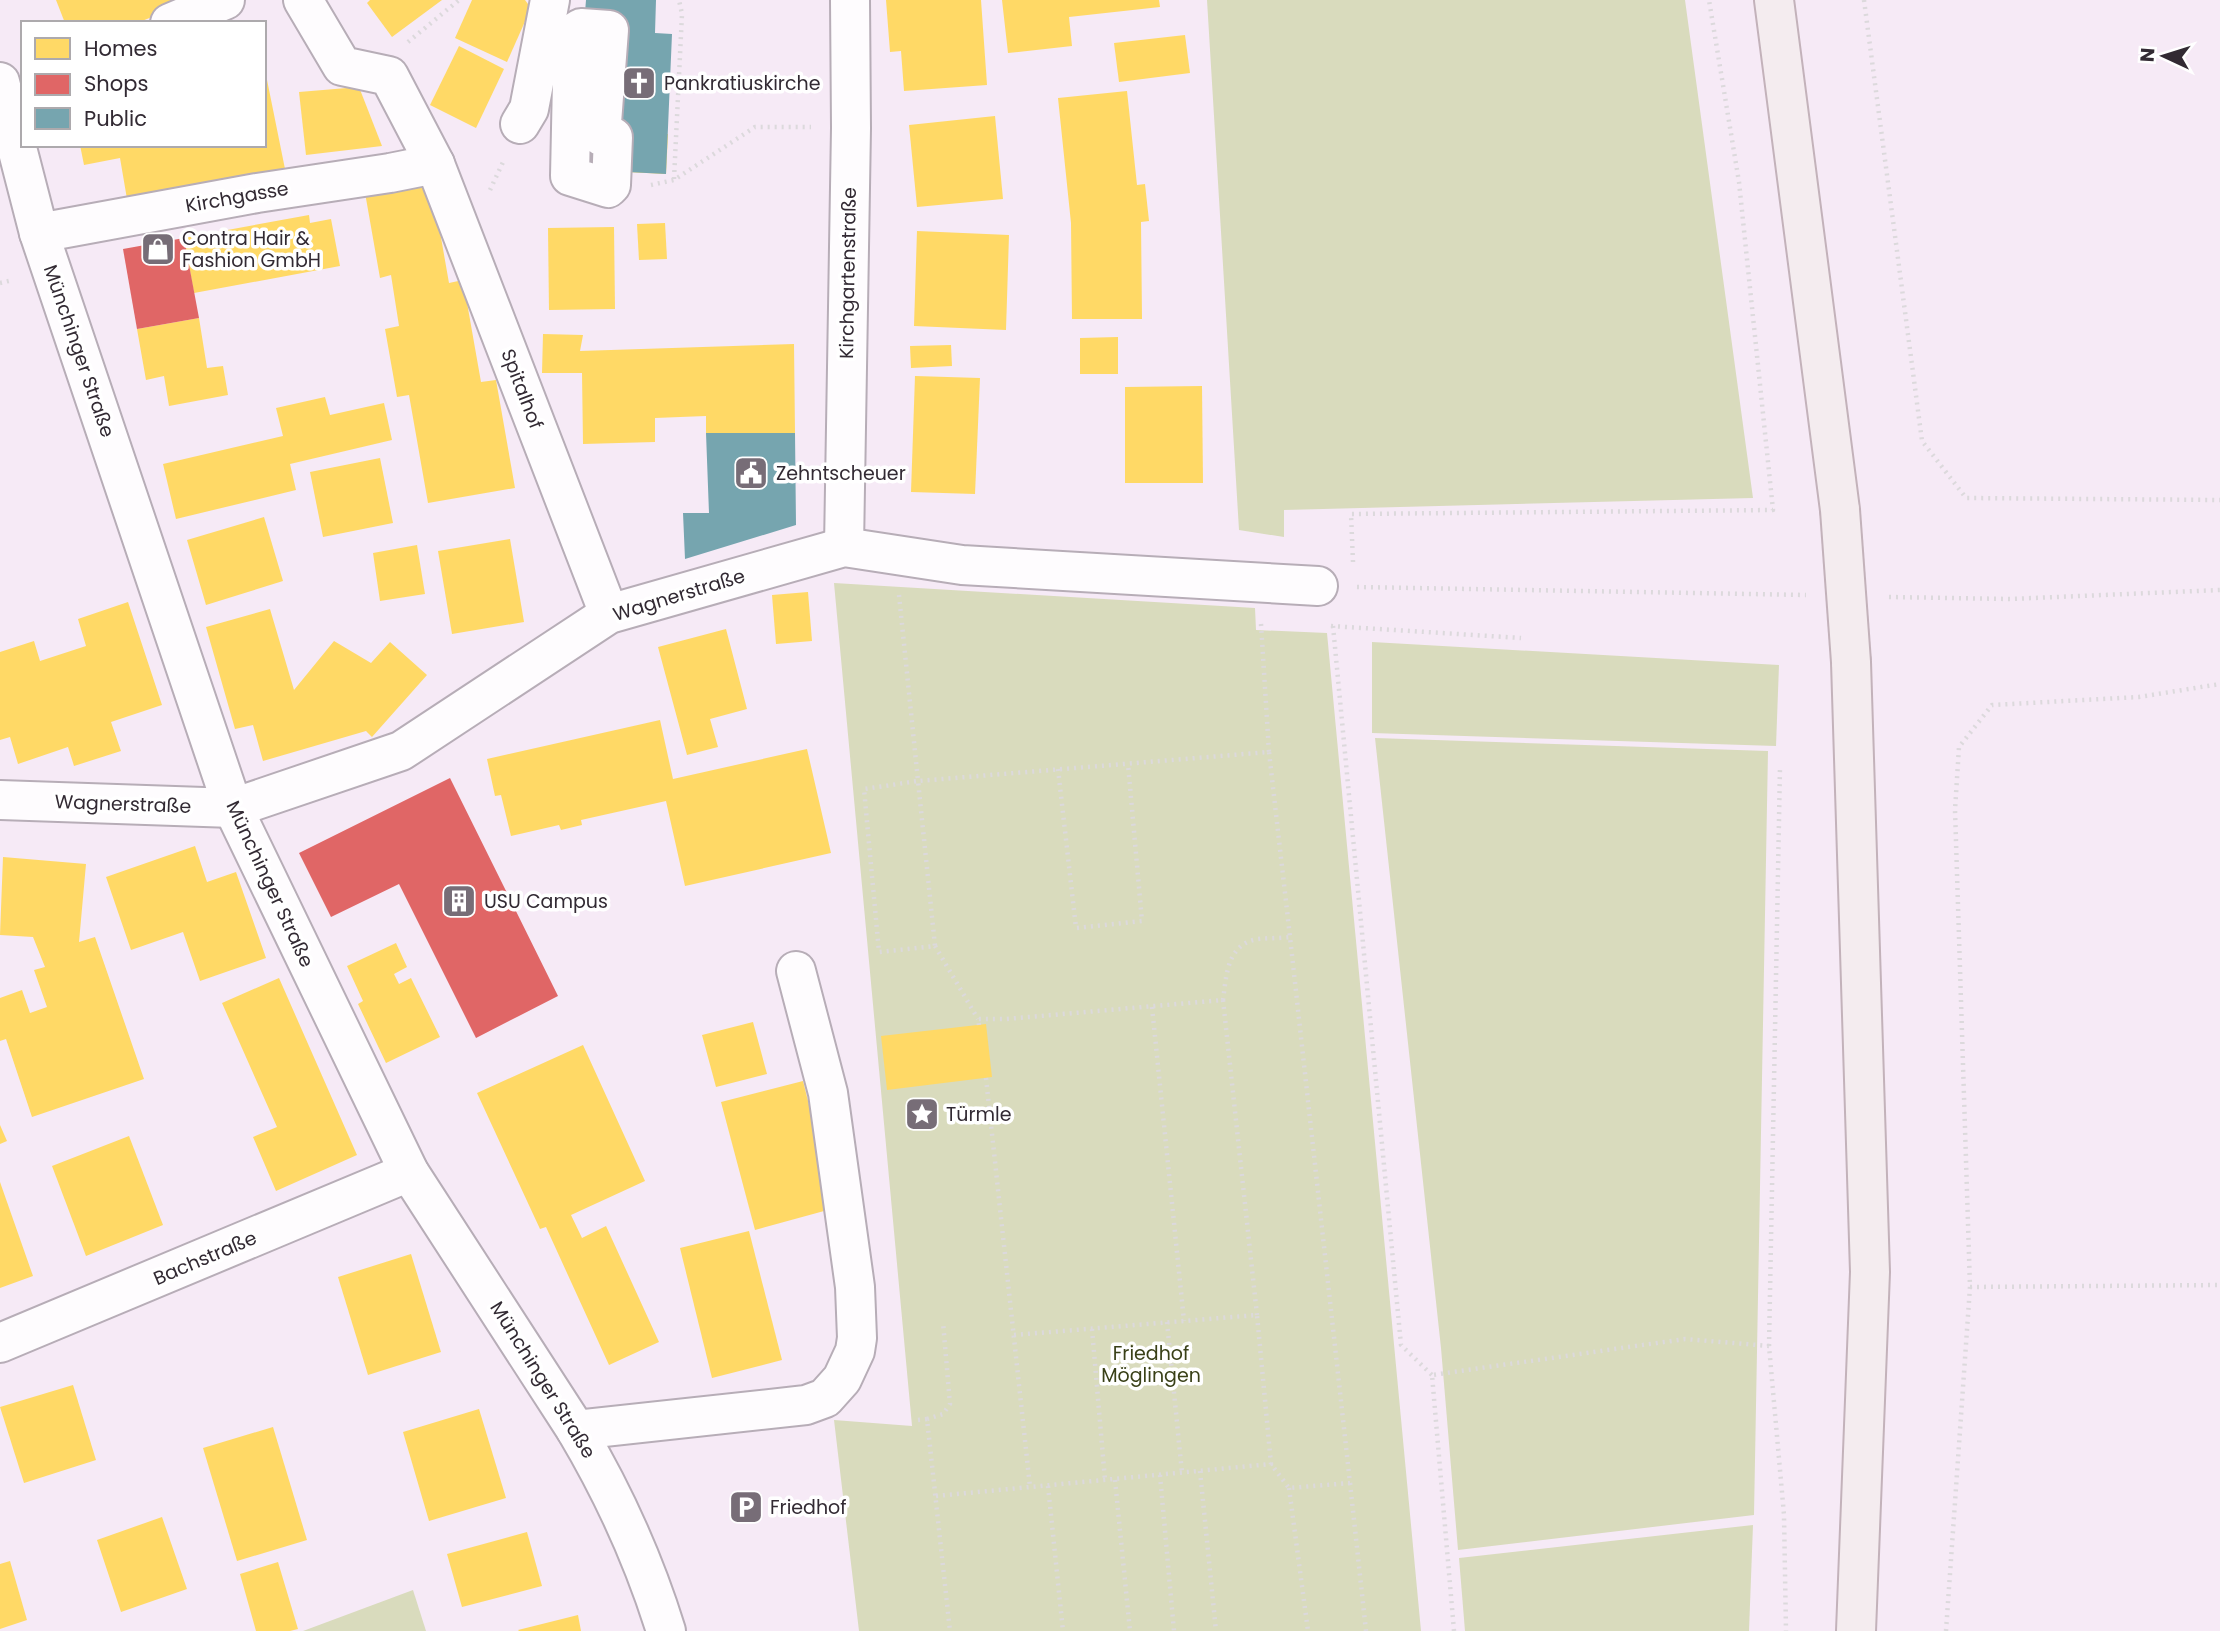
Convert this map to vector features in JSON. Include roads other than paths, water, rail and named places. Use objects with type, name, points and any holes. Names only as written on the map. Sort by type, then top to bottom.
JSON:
[{"type":"main road","points":[[1774,0],[1840,510],[1851,662],[1870,1272],[1856,1631]]},
{"type":"street","points":[[175,21],[225,0]]},
{"type":"street","name":"Spitalhof","points":[[303,0],[342,66],[389,76],[435,164],[609,614]]},
{"type":"street","points":[[520,124],[529,109],[550,0]]},
{"type":"street","name":"Kirchgartenstraße","points":[[844,547],[851,128],[850,0]]},
{"type":"street","name":"Münchinger Straße","points":[[8,82],[21,145]]},
{"type":"street","name":"Münchinger Straße","points":[[21,147],[39,233],[233,808],[409,1172],[576,1430],[616,1500],[642,1560],[666,1631]]},
{"type":"street","name":"Kirchgasse","points":[[39,233],[257,192],[435,164]]},
{"type":"street","name":"Wagnerstraße","points":[[0,800],[233,808],[401,751],[609,614],[844,547],[962,565],[1336,587]]},
{"type":"street","points":[[576,1430],[806,1405],[825,1398],[842,1379],[855,1351],[857,1338],[855,1287],[828,1093],[796,971]]},
{"type":"street","name":"Bachstraße","points":[[0,1343],[409,1172]]},
{"type":"place","name":"Pankratiuskirche","points":[[639,83]]},
{"type":"place","name":"Contra Hair & Fashion GmbH","points":[[158,249]]},
{"type":"place","name":"Zehntscheuer","points":[[751,473]]},
{"type":"place","name":"USU Campus","points":[[459,901]]},
{"type":"place","name":"Türmle","points":[[922,1114]]},
{"type":"place","name":"Friedhof","points":[[746,1507]]},
{"type":"park label","name":"Friedhof Möglingen","points":[[1151,1364]]}]
